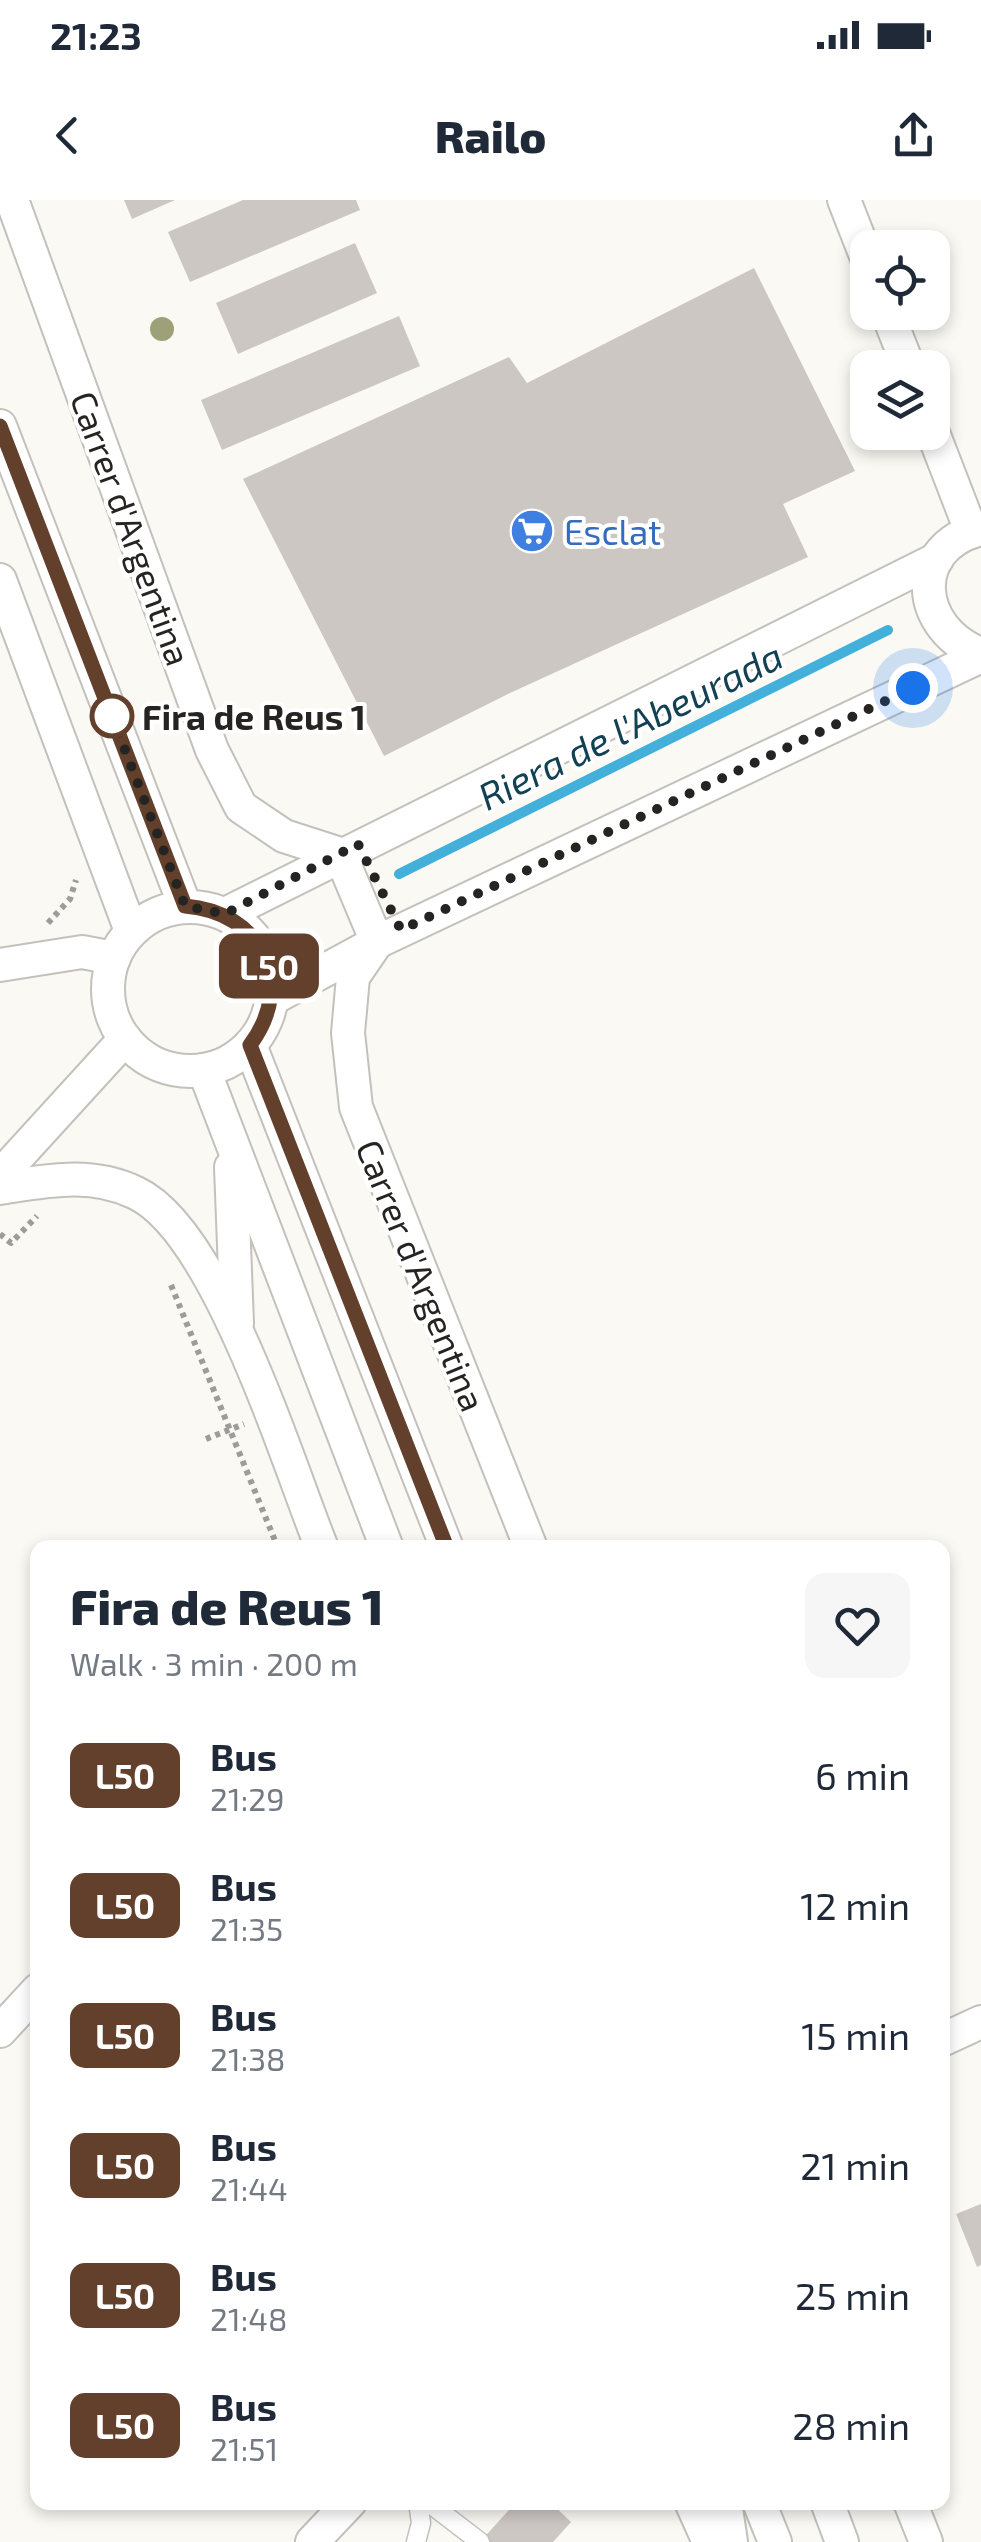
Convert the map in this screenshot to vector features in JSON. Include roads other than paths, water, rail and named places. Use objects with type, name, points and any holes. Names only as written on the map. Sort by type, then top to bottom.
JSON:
[{"type":"street","name":"Carrer d'Argentina","points":[[12,200],[212,750],[241,807],[284,836],[340,854]]},
{"type":"street","points":[[844,200],[856,230]]},
{"type":"street","points":[[0,426],[185,906]]},
{"type":"street","points":[[225,914],[937,559],[952,542],[976,530],[941,450]]},
{"type":"street","points":[[937,559],[928,594],[934,616],[958,645],[981,655]]},
{"type":"street","points":[[0,580],[122,945]]},
{"type":"street","points":[[272,999],[377,942],[981,655]]},
{"type":"street","points":[[340,854],[377,942]]},
{"type":"street","points":[[185,906],[225,914],[253,935],[269,965],[272,999],[268,1016],[250,1045],[230,1062],[204,1070],[160,1066],[124,1039],[113,1019],[108,989],[122,945],[156,914],[185,906]]},
{"type":"street","name":"Carrer d'Argentina","points":[[377,942],[353,977],[348,1033],[356,1107],[528,1540]]},
{"type":"street","points":[[0,965],[122,945]]},
{"type":"street","points":[[0,1176],[124,1039]]},
{"type":"street","points":[[250,1045],[444,1540]]},
{"type":"street","points":[[204,1070],[384,1540]]},
{"type":"street","points":[[230,1138],[238,1337]]},
{"type":"street","points":[[0,1188],[64,1178],[102,1181],[135,1192],[166,1210],[191,1245],[238,1337],[319,1540]]},
{"type":"street","points":[[0,2031],[30,1999]]},
{"type":"street","points":[[950,2036],[981,2022]]},
{"type":"street","points":[[312,2542],[342,2510]]},
{"type":"street","points":[[694,2510],[708,2542]]},
{"type":"street","points":[[726,2510],[731,2542]]},
{"type":"street","points":[[762,2510],[775,2542]]},
{"type":"street","points":[[830,2510],[842,2542]]},
{"type":"street","points":[[913,2510],[926,2542]]},
{"type":"lane","points":[[416,2542],[421,2523],[419,2510]]},
{"type":"lane","points":[[438,2510],[480,2542]]},
{"type":"waterway","name":"Riera de l'Abeurada","points":[[399,874],[888,630]]},
{"type":"place","name":"Esclat","points":[[532,531]]},
{"type":"place","name":"Fira de Reus 1","points":[[112,716]]}]
